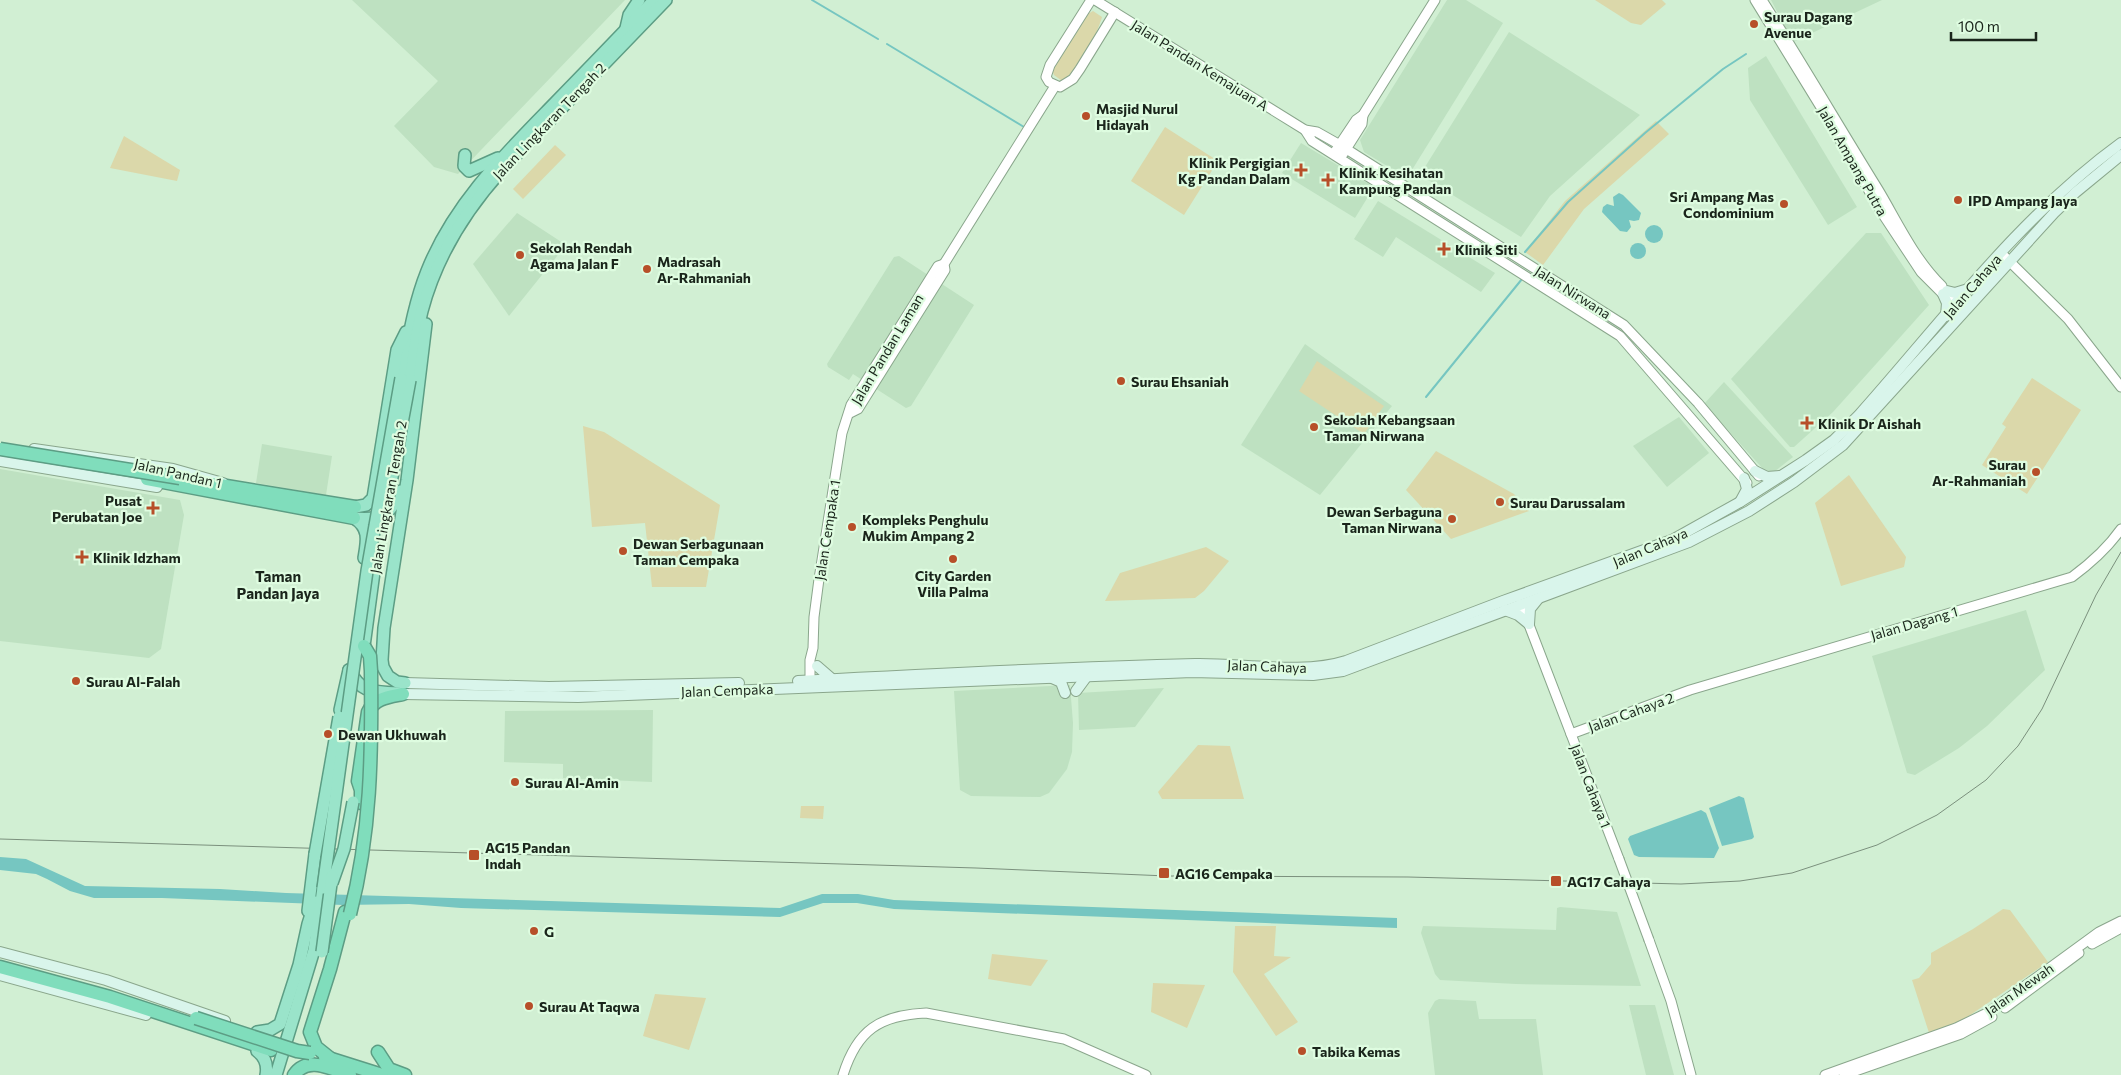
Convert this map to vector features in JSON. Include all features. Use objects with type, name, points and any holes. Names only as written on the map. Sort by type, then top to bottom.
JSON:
[{"type":"highway","points":[[626,30],[629,15],[640,0]]},
{"type":"highway","name":"Jalan Lingkaran Tengah 2","points":[[276,1075],[305,984],[318,932],[406,379],[412,322],[426,272],[438,245],[469,195],[502,156],[654,0]]},
{"type":"highway","name":"Jalan Lingkaran Tengah 2","points":[[284,1075],[322,952],[326,888],[367,571],[406,379],[422,311],[431,283],[449,242],[477,198],[501,170],[666,0]]},
{"type":"highway","points":[[466,155],[464,166],[469,171],[502,156]]},
{"type":"highway","points":[[404,688],[388,676],[383,667],[382,660],[384,628],[426,325],[422,311]]},
{"type":"highway","points":[[354,513],[373,498],[397,350],[412,322]]},
{"type":"highway","points":[[0,449],[234,492]]},
{"type":"highway","points":[[0,455],[215,491],[234,492]]},
{"type":"highway","points":[[354,513],[374,519],[383,516],[394,504],[406,480]]},
{"type":"highway","name":"Jalan Pandan 1","points":[[234,492],[354,513]]},
{"type":"highway","points":[[257,1032],[270,1030],[280,1024],[299,965],[309,916],[317,842],[340,710],[349,670],[367,535],[364,526],[354,513]]},
{"type":"highway","points":[[331,1059],[316,1047],[310,1032],[330,969],[336,959],[363,860],[370,799],[371,671],[370,656],[364,646]]},
{"type":"highway","points":[[349,670],[361,688],[368,690],[404,688]]},
{"type":"highway","points":[[309,916],[313,906],[326,888],[344,849],[361,790],[358,781],[368,712],[373,704],[404,688]]},
{"type":"highway","points":[[348,913],[352,883],[357,803]]},
{"type":"highway","points":[[0,960],[195,1021],[382,1075]]},
{"type":"highway","points":[[0,967],[111,994]]},
{"type":"highway","points":[[195,1021],[271,1050],[350,1075]]},
{"type":"highway","points":[[257,1051],[266,1062],[266,1075]]},
{"type":"highway","points":[[378,1052],[389,1069],[405,1075]]},
{"type":"highway","points":[[294,1075],[302,1066],[312,1063]]},
{"type":"main road","name":"Jalan Cahaya","points":[[1048,674],[1094,667],[1198,664],[1320,668],[1346,661],[1689,542],[1749,511],[1794,482],[1843,445],[2068,185],[2121,143]]},
{"type":"main road","name":"Jalan Cahaya","points":[[1521,604],[1535,595],[1672,540],[1762,490],[1834,440],[1859,415],[1946,316],[1962,306],[1971,287],[2076,192],[2121,155]]},
{"type":"main road","points":[[1946,316],[1947,303],[1945,293],[1962,292],[1971,287]]},
{"type":"main road","name":"Jalan Pandan 1","points":[[0,444],[173,469],[216,480],[234,492]]},
{"type":"main road","points":[[33,466],[30,462],[30,457],[36,449]]},
{"type":"main road","name":"Jalan Pandan 1","points":[[0,461],[211,496],[234,492]]},
{"type":"main road","points":[[1755,471],[1767,477],[1782,475]]},
{"type":"main road","points":[[1740,502],[1747,489],[1744,478]]},
{"type":"main road","points":[[1749,511],[1762,490],[1794,482]]},
{"type":"main road","points":[[1529,624],[1530,609],[1535,595]]},
{"type":"main road","points":[[1504,605],[1516,601],[1521,604]]},
{"type":"main road","points":[[1504,605],[1529,624]]},
{"type":"main road","name":"Jalan Cahaya","points":[[1048,674],[1087,676],[1236,672],[1328,674],[1343,671],[1504,605]]},
{"type":"main road","points":[[817,666],[832,679]]},
{"type":"main road","points":[[1073,676],[1094,667]]},
{"type":"main road","points":[[1048,674],[1061,682],[1070,692],[1087,676]]},
{"type":"main road","name":"Jalan Cempaka","points":[[814,684],[832,679],[1048,674]]},
{"type":"main road","name":"Jalan Cempaka","points":[[404,688],[578,697],[1048,674]]},
{"type":"main road","points":[[0,952],[106,980],[257,1051],[271,1050]]},
{"type":"main road","points":[[0,975],[118,1007],[257,1032]]},
{"type":"street","points":[[1055,86],[1046,77],[1050,65],[1091,0]]},
{"type":"street","name":"Jalan Pandan Kemajuan A","points":[[1095,0],[1305,130],[1317,132],[1330,140],[1347,145]]},
{"type":"street","points":[[1337,156],[1362,124],[1363,115],[1435,0]]},
{"type":"street","name":"Jalan Ampang Putra","points":[[1755,0],[1825,114],[1880,210],[1921,272],[1962,306]]},
{"type":"street","name":"Jalan Ampang Putra","points":[[1762,0],[1831,110],[1904,233],[1945,293]]},
{"type":"street","name":"Jalan Pandan Laman","points":[[850,413],[851,405],[932,275],[938,266],[944,264],[1055,86],[1060,88],[1065,85],[1080,69],[1115,12]]},
{"type":"street","name":"Jalan Pandan Kemajuan A","points":[[1305,130],[1312,141],[1337,156]]},
{"type":"street","name":"Jalan Nirwana","points":[[1347,145],[1610,316],[1636,336],[1704,410],[1755,471],[1762,490]]},
{"type":"street","name":"Jalan Nirwana","points":[[1337,156],[1620,336],[1744,478],[1762,490]]},
{"type":"street","points":[[2005,257],[2068,319],[2121,387]]},
{"type":"street","points":[[1628,344],[1636,336]]},
{"type":"street","points":[[1704,410],[1704,418],[1714,435],[1710,439]]},
{"type":"street","name":"Jalan Cempaka 1","points":[[814,684],[810,660],[813,648],[814,617],[823,548],[842,433],[850,413]]},
{"type":"street","name":"Jalan Dagang 1","points":[[1690,690],[2072,577],[2092,562],[2112,542],[2121,529]]},
{"type":"street","name":"Jalan Cahaya 1","points":[[1521,604],[1649,940],[1671,1001],[1691,1075]]},
{"type":"street","name":"Jalan Cempaka 1","points":[[813,648],[817,666],[814,684]]},
{"type":"street","name":"Jalan Cahaya 2","points":[[1571,734],[1690,690]]},
{"type":"street","name":"Jalan Mewah","points":[[1825,1075],[1956,1028],[1989,1012],[2099,932],[2121,921]]},
{"type":"street","name":"Jalan Mewah","points":[[1844,1075],[1961,1034],[1978,1025],[1992,1017],[2100,939],[2121,928]]},
{"type":"street","points":[[843,1075],[854,1049],[864,1034],[890,1017],[926,1012],[1064,1039],[1146,1075]]},
{"type":"shaded area","points":[[352,0],[625,0],[458,174],[434,167],[394,126],[438,81]]},
{"type":"shaded area","points":[[1447,0],[1466,0],[1503,23],[1407,178],[1364,152],[1360,140]]},
{"type":"shaded area","points":[[1595,0],[1662,0],[1666,4],[1641,25],[1631,23]]},
{"type":"shaded area","points":[[1771,0],[1882,0],[1793,42]]},
{"type":"shaded area","points":[[1093,11],[1102,17],[1096,33],[1080,61],[1062,81],[1054,75],[1052,70],[1086,15]]},
{"type":"shaded area","points":[[1509,32],[1640,115],[1550,196],[1521,237],[1420,175]]},
{"type":"shaded area","points":[[1766,56],[1857,207],[1828,225],[1750,100],[1748,68]]},
{"type":"shaded area","points":[[1656,121],[1669,134],[1584,209],[1543,265],[1525,252],[1565,201]]},
{"type":"shaded area","points":[[1165,127],[1218,161],[1184,215],[1131,181]]},
{"type":"shaded area","points":[[124,136],[180,170],[177,181],[110,168]]},
{"type":"shaded area","name":"Klinik Kesihatan Kampung Pandan","points":[[1301,143],[1374,187],[1355,218],[1282,173]]},
{"type":"shaded area","points":[[555,145],[566,155],[523,199],[513,189]]},
{"type":"shaded area","points":[[1378,201],[1495,273],[1481,292],[1396,237],[1383,257],[1354,239]]},
{"type":"shaded area","name":"Sekolah Rendah Agama Jalan F","points":[[517,213],[566,245],[509,316],[473,264]]},
{"type":"shaded area","points":[[1866,233],[1881,233],[1929,305],[1833,412],[1794,447],[1790,447],[1731,379]]},
{"type":"shaded area","points":[[899,256],[974,305],[911,406],[906,408],[853,374],[849,380],[828,367],[827,364],[894,257]]},
{"type":"shaded area","name":"Sekolah Kebangsaan Taman Nirwana","points":[[1305,344],[1392,406],[1320,495],[1241,445]]},
{"type":"shaded area","points":[[1317,361],[1384,406],[1364,434],[1299,391]]},
{"type":"shaded area","points":[[2032,378],[2081,410],[2027,494],[1982,465],[2006,427],[2002,424]]},
{"type":"shaded area","points":[[1724,382],[1793,457],[1774,472],[1764,470],[1704,404]]},
{"type":"shaded area","points":[[1679,417],[1709,453],[1667,487],[1633,446]]},
{"type":"shaded area","points":[[583,426],[604,432],[720,505],[706,587],[652,587],[645,523],[592,527]]},
{"type":"shaded area","points":[[262,444],[332,456],[326,495],[256,483]]},
{"type":"shaded area","points":[[1436,451],[1514,494],[1529,511],[1451,539],[1406,490]]},
{"type":"shaded area","points":[[0,469],[180,500],[184,515],[161,649],[149,658],[0,641]]},
{"type":"shaded area","points":[[1849,475],[1906,557],[1904,567],[1841,586],[1815,503]]},
{"type":"shaded area","points":[[1206,547],[1229,561],[1204,591],[1195,598],[1105,601],[1120,573]]},
{"type":"shaded area","points":[[2026,610],[2045,670],[1987,726],[1959,748],[1915,775],[1907,773],[1872,656]]},
{"type":"shaded area","points":[[1070,685],[1073,723],[1072,752],[1067,769],[1049,793],[1040,797],[971,796],[960,790],[954,691]]},
{"type":"shaded area","points":[[1164,688],[1135,727],[1079,730],[1078,693]]},
{"type":"shaded area","points":[[653,710],[652,782],[563,778],[563,764],[504,762],[505,711]]},
{"type":"shaded area","points":[[1198,745],[1230,746],[1244,799],[1162,799],[1158,792]]},
{"type":"shaded area","points":[[801,806],[824,806],[823,819],[800,818]]},
{"type":"shaded area","points":[[1557,908],[1617,912],[1641,986],[1516,984],[1440,980],[1435,974],[1421,933],[1423,926],[1556,930]]},
{"type":"shaded area","points":[[2003,909],[2010,910],[2048,962],[1960,1022],[1930,1036],[1912,980],[1919,978],[1931,964],[1931,953]]},
{"type":"shaded area","points":[[1235,926],[1276,926],[1274,956],[1291,957],[1264,974],[1298,1022],[1276,1036],[1233,972]]},
{"type":"shaded area","points":[[992,954],[1048,960],[1031,986],[988,979]]},
{"type":"shaded area","points":[[1153,983],[1205,985],[1187,1028],[1151,1012]]},
{"type":"shaded area","points":[[655,994],[706,998],[689,1050],[643,1036]]},
{"type":"shaded area","points":[[1439,999],[1476,1001],[1479,1019],[1536,1019],[1543,1075],[1435,1075],[1428,1013],[1435,1001]]},
{"type":"shaded area","points":[[1629,1005],[1655,1005],[1674,1075],[1646,1075]]},
{"type":"water","points":[[1619,193],[1641,213],[1639,220],[1629,220],[1631,227],[1627,232],[1620,231],[1602,212],[1603,207],[1607,204],[1614,206],[1613,197]]},
{"type":"water","points":[[1654,225],[1660,228],[1663,234],[1660,240],[1654,243],[1648,240],[1645,234],[1648,228]]},
{"type":"water","points":[[1635,243],[1641,243],[1646,248],[1644,257],[1635,259],[1630,254],[1630,248]]},
{"type":"water","points":[[1739,796],[1744,798],[1754,837],[1722,846],[1709,808]]},
{"type":"water","points":[[1701,810],[1706,813],[1719,848],[1714,858],[1639,857],[1634,855],[1628,839],[1630,836]]},
{"type":"water","points":[[0,857],[26,859],[85,886],[780,908],[822,894],[858,894],[894,900],[1397,918],[1397,928],[894,909],[857,903],[823,903],[780,917],[461,908],[409,904],[343,905],[162,898],[94,898],[70,891],[36,874],[0,870]]},
{"type":"waterway","points":[[812,0],[878,39]]},
{"type":"waterway","points":[[887,44],[1024,127]]},
{"type":"waterway","points":[[1525,252],[1568,202],[1645,133],[1723,69],[1746,54]]},
{"type":"waterway","points":[[1426,397],[1522,279]]},
{"type":"tram line","points":[[0,839],[976,868],[1167,876],[1408,877],[1681,884],[1740,881],[1792,873],[1877,845],[1937,815],[1986,780],[2018,746],[2042,709],[2096,595],[2121,552]]},
{"type":"place","name":"Surau Dagang Avenue","points":[[1754,24]]},
{"type":"place","name":"Masjid Nurul Hidayah","points":[[1086,116]]},
{"type":"place","name":"Klinik Pergigian Kg Pandan Dalam","points":[[1301,170]]},
{"type":"place","name":"Klinik Kesihatan Kampung Pandan","points":[[1328,180]]},
{"type":"place","name":"IPD Ampang Jaya","points":[[1958,200]]},
{"type":"place","name":"Sri Ampang Mas Condominium","points":[[1784,204]]},
{"type":"place","name":"Klinik Siti","points":[[1444,249]]},
{"type":"place","name":"Sekolah Rendah Agama Jalan F","points":[[520,255]]},
{"type":"place","name":"Madrasah Ar-Rahmaniah","points":[[647,269]]},
{"type":"place","name":"Surau Ehsaniah","points":[[1121,381]]},
{"type":"place","name":"Klinik Dr Aishah","points":[[1807,423]]},
{"type":"place","name":"Sekolah Kebangsaan Taman Nirwana","points":[[1314,427]]},
{"type":"place","name":"Surau Ar-Rahmaniah","points":[[2036,472]]},
{"type":"place","name":"Surau Darussalam","points":[[1500,502]]},
{"type":"place","name":"Pusat Perubatan Joe","points":[[153,508]]},
{"type":"place","name":"Dewan Serbaguna Taman Nirwana","points":[[1452,519]]},
{"type":"place","name":"Kompleks Penghulu Mukim Ampang 2","points":[[852,527]]},
{"type":"place","name":"Dewan Serbagunaan Taman Cempaka","points":[[623,551]]},
{"type":"place","name":"Klinik Idzham","points":[[82,557]]},
{"type":"place","name":"City Garden Villa Palma","points":[[953,559]]},
{"type":"place","name":"Surau Al-Falah","points":[[76,681]]},
{"type":"place","name":"Dewan Ukhuwah","points":[[328,734]]},
{"type":"place","name":"Surau Al-Amin","points":[[515,782]]},
{"type":"place","name":"AG15 Pandan Indah","points":[[474,855]]},
{"type":"place","name":"AG16 Cempaka","points":[[1164,873]]},
{"type":"place","name":"AG17 Cahaya","points":[[1556,881]]},
{"type":"place","name":"G","points":[[534,931]]},
{"type":"place","name":"Surau At Taqwa","points":[[529,1006]]},
{"type":"place","name":"Tabika Kemas","points":[[1302,1051]]},
{"type":"district","name":"Taman Pandan Jaya","points":[[278,584]]}]
